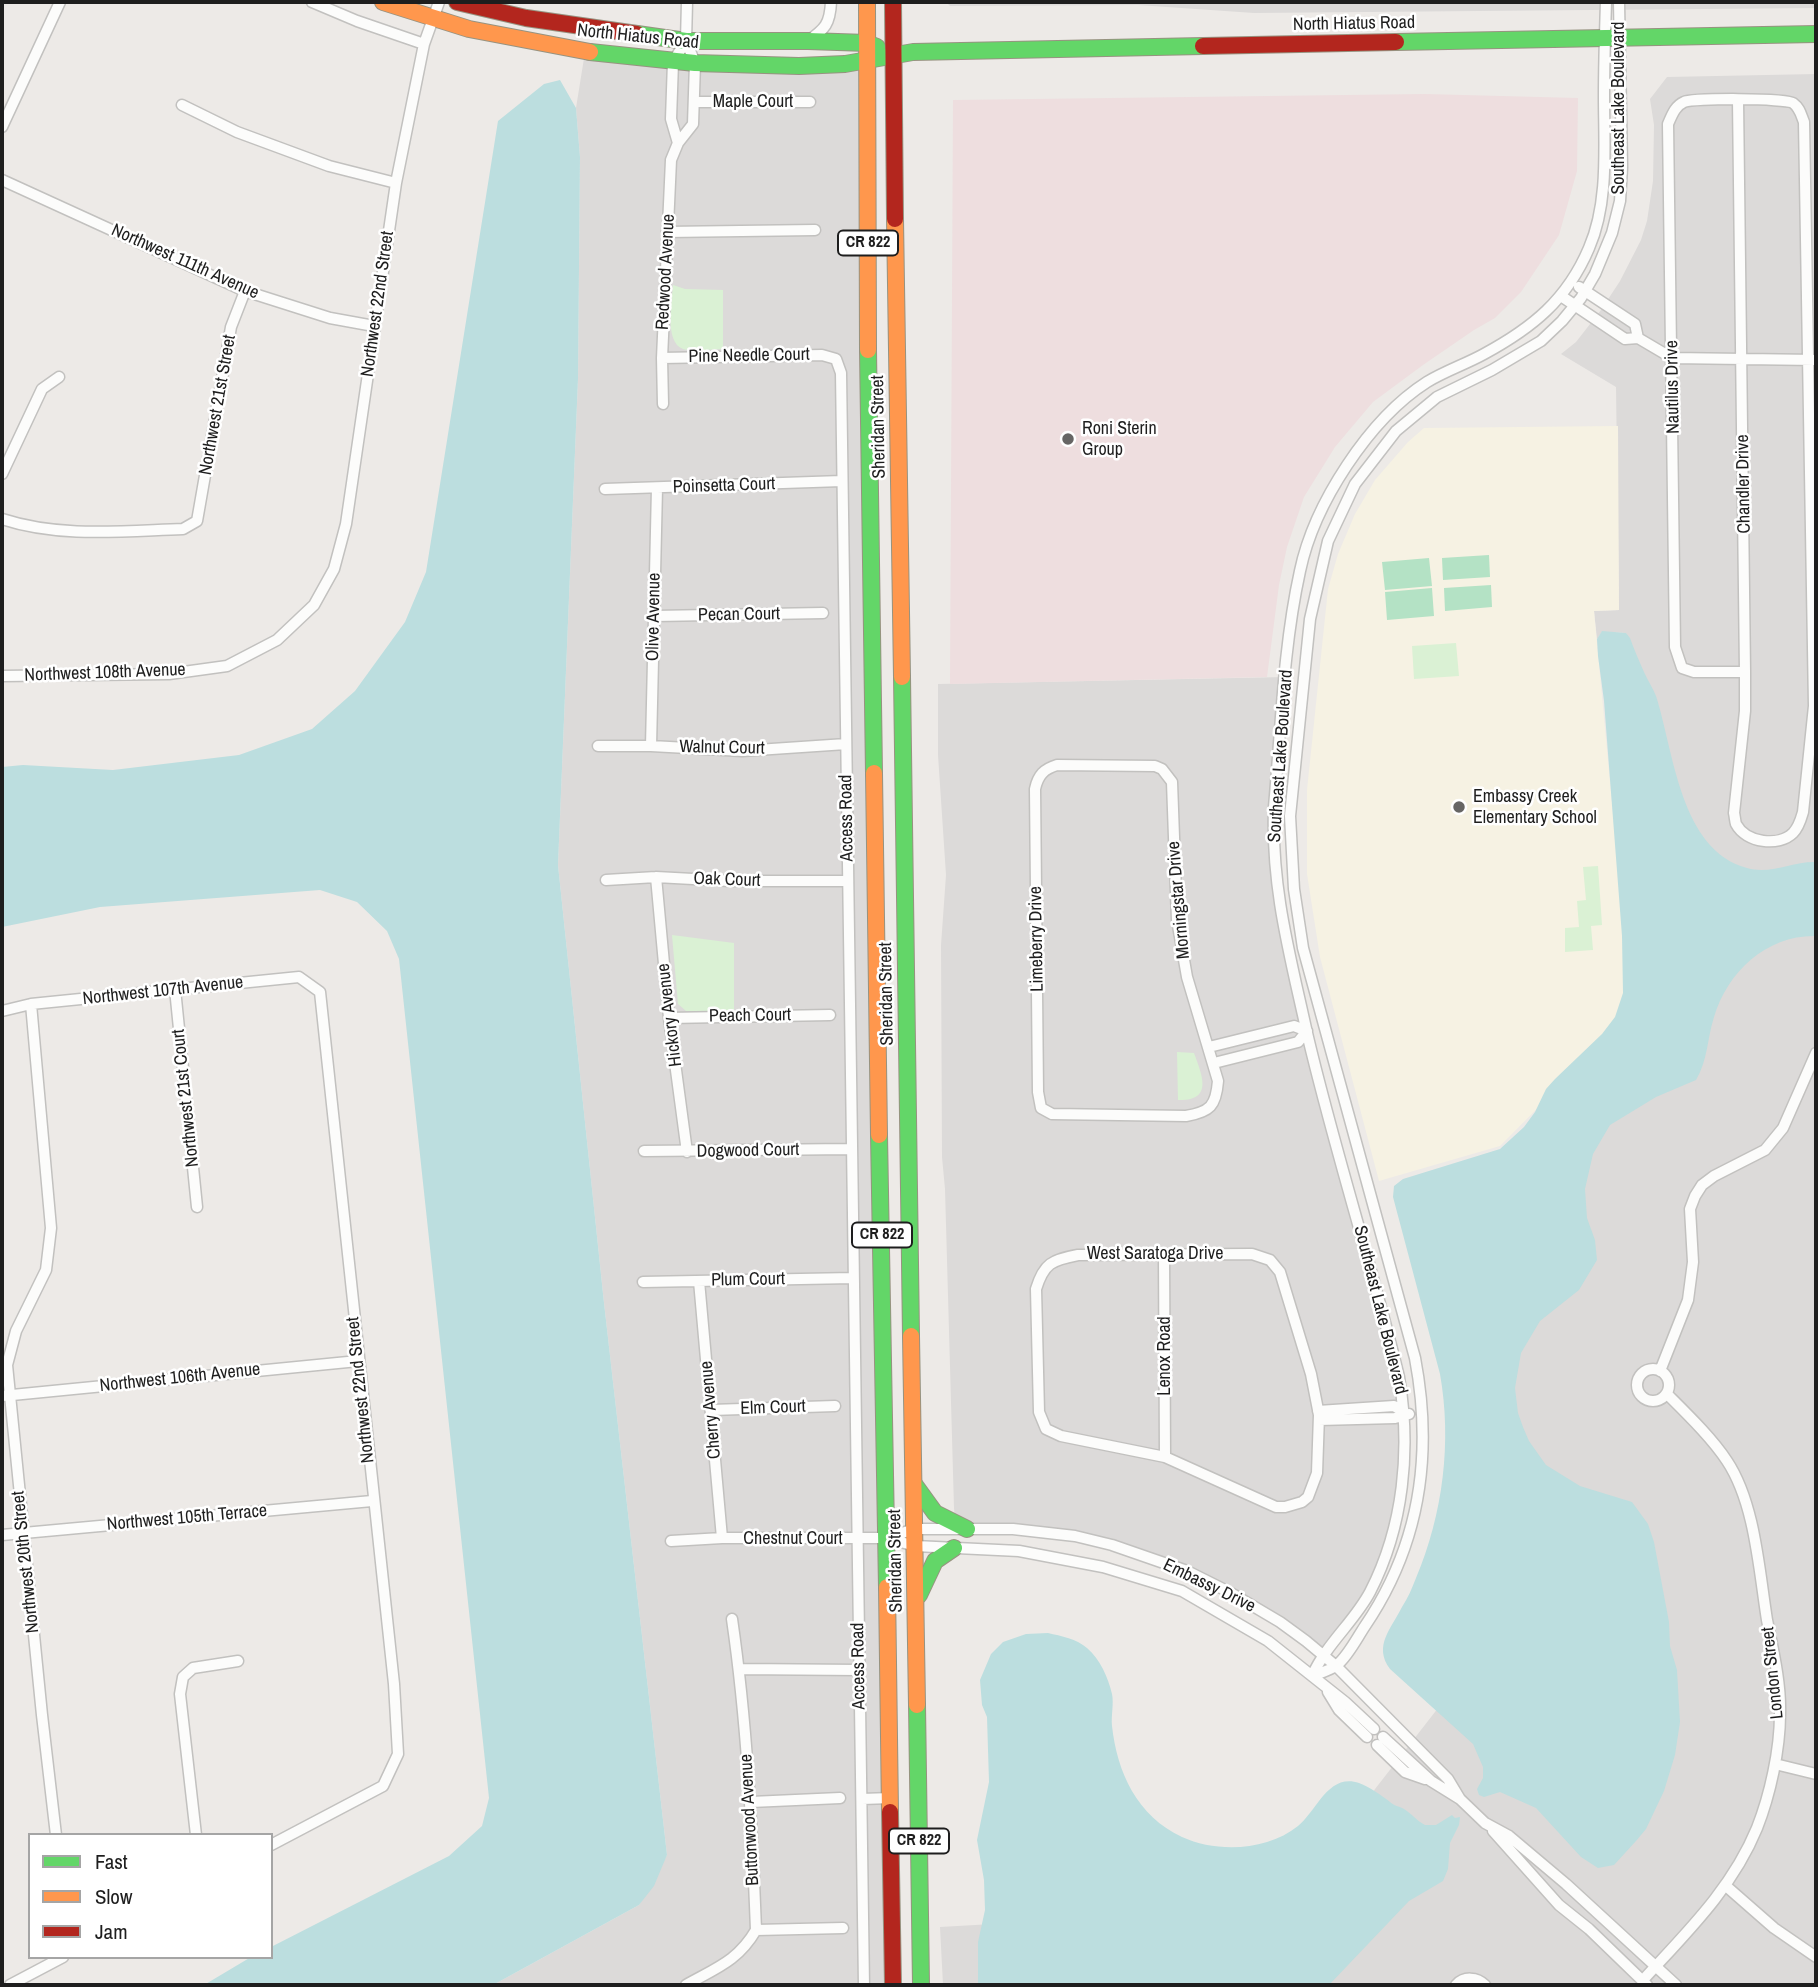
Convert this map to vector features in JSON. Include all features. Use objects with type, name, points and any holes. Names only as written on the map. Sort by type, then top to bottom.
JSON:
[{"type":"main road","name":"North Hiatus Road","points":[[383,2],[437,10],[491,33],[597,54],[673,62],[804,67],[868,61],[892,53],[1816,34]]},
{"type":"main road","name":"North Hiatus Road","points":[[457,2],[526,18],[686,41],[867,43],[892,53]]},
{"type":"main road","name":"Sheridan Street","points":[[867,2],[869,485],[893,1985]]},
{"type":"main road","name":"Sheridan Street","points":[[893,2],[921,1985]]},
{"type":"main road","points":[[869,485],[899,484]]},
{"type":"main road","points":[[878,1014],[906,1013]]},
{"type":"main road","points":[[914,1484],[935,1513],[967,1529]]},
{"type":"main road","points":[[915,1604],[935,1561],[954,1548]]},
{"type":"street","points":[[2,127],[60,2]]},
{"type":"street","points":[[312,2],[357,22],[424,44]]},
{"type":"street","points":[[686,41],[687,2]]},
{"type":"street","name":"Southeast Lake Boulevard","points":[[1336,1666],[1377,1609],[1402,1560],[1420,1477],[1423,1414],[1415,1358],[1303,948],[1294,889],[1290,816],[1310,619],[1328,541],[1355,484],[1396,431],[1437,397],[1492,370],[1541,341],[1574,306],[1585,290],[1612,233],[1620,201],[1622,167],[1612,38],[1606,2]]},
{"type":"street","name":"Southeast Lake Boulevard","points":[[1312,1676],[1322,1655],[1369,1593],[1392,1531],[1403,1485],[1406,1451],[1405,1413],[1391,1341],[1291,970],[1277,895],[1273,833],[1292,616],[1300,569],[1339,475],[1383,418],[1427,382],[1530,328],[1571,282],[1589,249],[1599,214],[1612,38],[1619,2]]},
{"type":"street","points":[[808,41],[823,31],[831,4]]},
{"type":"street","name":"Northwest 22nd Street","points":[[314,605],[334,569],[346,524],[396,183],[424,44],[437,10]]},
{"type":"street","name":"Redwood Avenue","points":[[678,143],[671,119],[673,62],[686,41]]},
{"type":"street","name":"Redwood Avenue","points":[[663,404],[662,358],[671,160],[678,143],[693,124],[695,102],[695,63],[686,41]]},
{"type":"street","points":[[1561,296],[1625,340],[1638,338],[1672,358],[1812,360],[1804,122],[1800,111],[1793,103],[1784,99],[1738,100]]},
{"type":"street","name":"Nautilus Drive","points":[[1738,100],[1685,101],[1675,108],[1668,124],[1675,647],[1682,668],[1694,672],[1745,672]]},
{"type":"street","name":"Chandler Drive","points":[[1738,100],[1745,711],[1734,813],[1743,832],[1752,838],[1774,841],[1793,833],[1800,823],[1814,706],[1812,360]]},
{"type":"street","name":"Maple Court","points":[[695,102],[810,102]]},
{"type":"street","points":[[182,105],[237,132],[328,166],[396,183]]},
{"type":"street","name":"Northwest 111th Avenue","points":[[2,180],[245,291],[330,318],[374,326]]},
{"type":"street","points":[[667,232],[815,230]]},
{"type":"street","points":[[1571,282],[1635,324],[1638,338]]},
{"type":"street","name":"Northwest 21st Street","points":[[2,519],[29,527],[70,532],[183,529],[197,521],[230,327],[245,291]]},
{"type":"street","name":"Pine Needle Court","points":[[662,358],[822,355],[836,359]]},
{"type":"street","name":"Access Road","points":[[836,359],[841,373],[864,1985]]},
{"type":"street","points":[[2,474],[42,389],[59,377]]},
{"type":"street","name":"Poinsetta Court","points":[[605,489],[842,481]]},
{"type":"street","name":"Olive Avenue","points":[[651,746],[657,488]]},
{"type":"street","name":"Northwest 108th Avenue","points":[[2,676],[169,674],[227,666],[277,640],[314,605]]},
{"type":"street","name":"Pecan Court","points":[[655,616],[823,613]]},
{"type":"street","name":"Walnut Court","points":[[598,746],[742,751],[846,744]]},
{"type":"street","name":"Morningstar Drive","points":[[1041,1108],[1052,1114],[1186,1116],[1202,1113],[1212,1106],[1218,1081],[1187,977],[1177,920],[1173,792],[1168,775],[1155,766],[1058,765],[1043,772]]},
{"type":"street","name":"Limeberry Drive","points":[[1041,1108],[1038,1092],[1035,789],[1043,772]]},
{"type":"street","name":"Oak Court","points":[[607,880],[656,877],[730,881],[848,881]]},
{"type":"street","name":"Hickory Avenue","points":[[656,877],[687,1152]]},
{"type":"street","name":"Northwest 107th Avenue","points":[[2,1011],[31,1004],[299,977],[320,992]]},
{"type":"street","name":"Northwest 21st Court","points":[[175,989],[197,1207]]},
{"type":"street","name":"Northwest 22nd Street","points":[[273,1844],[383,1786],[398,1754],[394,1684],[372,1501],[320,992]]},
{"type":"street","name":"Northwest 20th Street","points":[[31,1004],[51,1228],[46,1270],[16,1331],[7,1365],[6,1395],[57,1833]]},
{"type":"street","name":"Peach Court","points":[[670,1017],[830,1015]]},
{"type":"street","points":[[1209,1047],[1294,1026],[1307,1031],[1325,1027]]},
{"type":"street","points":[[1214,1063],[1298,1042],[1307,1031]]},
{"type":"street","points":[[1667,1394],[1659,1400],[1648,1401],[1638,1390],[1641,1375],[1650,1370],[1660,1371],[1688,1300],[1693,1262],[1690,1209],[1695,1196],[1702,1185],[1714,1176],[1765,1150],[1783,1128],[1816,1053]]},
{"type":"street","name":"Dogwood Court","points":[[644,1151],[852,1149]]},
{"type":"street","name":"Lenox Road","points":[[1164,1254],[1165,1457]]},
{"type":"street","name":"West Saratoga Drive","points":[[1165,1457],[1061,1436],[1046,1429],[1039,1412],[1036,1289],[1042,1270],[1058,1258],[1078,1255],[1252,1254],[1270,1260],[1280,1272],[1311,1374],[1319,1416]]},
{"type":"street","name":"Plum Court","points":[[643,1282],[853,1278]]},
{"type":"street","name":"Cherry Avenue","points":[[699,1281],[722,1538]]},
{"type":"street","name":"Northwest 106th Avenue","points":[[6,1395],[359,1361]]},
{"type":"street","name":"London Street","points":[[1645,1983],[1656,1966],[1708,1910],[1726,1886],[1757,1828],[1775,1764],[1780,1714],[1776,1671],[1753,1532],[1746,1508],[1728,1461],[1667,1394],[1668,1378],[1660,1371]]},
{"type":"street","name":"Elm Court","points":[[711,1410],[835,1406]]},
{"type":"street","points":[[1165,1457],[1276,1507],[1296,1504],[1308,1497],[1317,1473],[1319,1416],[1395,1418],[1405,1413],[1423,1414]]},
{"type":"street","name":"Northwest 105th Terrace","points":[[2,1535],[372,1501]]},
{"type":"street","name":"Embassy Drive","points":[[887,1538],[914,1529],[1013,1528],[1075,1536],[1112,1545],[1187,1572],[1231,1593],[1280,1622],[1336,1666],[1448,1779],[1461,1799]]},
{"type":"street","name":"Chestnut Court","points":[[671,1541],[722,1538],[887,1538],[915,1546]]},
{"type":"street","name":"Embassy Drive","points":[[915,1546],[1019,1550],[1103,1567],[1182,1591],[1268,1642],[1345,1702],[1405,1772],[1431,1781],[1461,1799],[1559,1905],[1589,1929],[1645,1983]]},
{"type":"street","name":"Buttonwood Avenue","points":[[732,1619],[751,1802],[756,1930]]},
{"type":"street","points":[[196,1833],[180,1694],[183,1677],[193,1668],[238,1661]]},
{"type":"street","points":[[1312,1676],[1336,1666]]},
{"type":"street","points":[[739,1669],[859,1670]]},
{"type":"street","points":[[1775,1764],[1816,1774]]},
{"type":"street","points":[[751,1802],[840,1798]]},
{"type":"street","points":[[862,1799],[891,1798]]},
{"type":"street","name":"Embassy Drive","points":[[1486,1823],[1509,1836],[1566,1884],[1676,1985]]},
{"type":"street","points":[[1726,1886],[1774,1928],[1816,1956],[1816,1966]]},
{"type":"street","points":[[686,1985],[725,1965],[746,1947],[756,1930],[843,1927]]},
{"type":"street","points":[[10,1985],[59,1959]]},
{"type":"street","points":[[1456,1985],[1461,1980],[1471,1978],[1486,1985]]},
{"type":"shaded area","points":[[946,2],[1816,2],[1816,8],[1254,13],[1138,5],[950,6]]},
{"type":"shaded area","points":[[585,52],[868,61],[893,1985],[493,1985],[639,1905],[667,1855],[604,1303],[558,865],[578,379],[580,157],[576,108]]},
{"type":"shaded area","points":[[1816,74],[1816,1985],[943,1985],[940,1927],[1220,1911],[1312,1870],[1519,1604],[1496,1263],[1685,915],[1626,633],[1602,632],[1597,639],[1594,611],[1619,610],[1616,387],[1561,354],[1576,342],[1601,310],[1620,281],[1641,240],[1653,181],[1654,125],[1650,99],[1667,77]]},
{"type":"shaded area","points":[[1425,94],[1578,98],[1577,171],[1559,235],[1521,292],[1495,318],[1423,365],[1373,402],[1335,447],[1304,497],[1287,547],[1279,585],[1267,677],[950,684],[953,100]]},
{"type":"shaded area","name":"Embassy Creek Elementary School","points":[[1618,426],[1619,610],[1594,611],[1624,931],[1624,1005],[1604,1041],[1500,1146],[1379,1181],[1320,957],[1307,874],[1307,790],[1328,589],[1338,554],[1355,514],[1375,480],[1424,428]]},
{"type":"shaded area","points":[[1286,677],[1274,807],[1284,935],[1399,1377],[1403,1485],[1378,1573],[1322,1655],[1306,1641],[1187,1571],[1075,1536],[956,1529],[954,1508],[942,1157],[941,945],[946,875],[938,755],[938,684]]},
{"type":"green space","points":[[673,285],[685,289],[723,290],[723,349],[688,350],[677,345],[670,320]]},
{"type":"green space","points":[[1489,555],[1490,577],[1443,580],[1442,558]]},
{"type":"green space","points":[[1429,558],[1432,586],[1385,590],[1382,562]]},
{"type":"green space","points":[[1491,585],[1492,607],[1445,611],[1444,588]]},
{"type":"green space","points":[[1432,588],[1434,616],[1387,620],[1385,592]]},
{"type":"green space","points":[[1456,643],[1459,676],[1414,679],[1412,646]]},
{"type":"green space","points":[[1598,866],[1602,925],[1591,926],[1593,950],[1565,952],[1565,928],[1579,927],[1577,901],[1586,900],[1583,867]]},
{"type":"green space","points":[[672,935],[734,943],[734,1011],[686,1011],[678,1004]]},
{"type":"green space","points":[[1177,1052],[1194,1053],[1200,1070],[1201,1091],[1189,1099],[1178,1100]]},
{"type":"water","points":[[560,80],[576,108],[580,157],[578,379],[558,865],[604,1303],[667,1855],[654,1886],[639,1905],[493,1985],[204,1985],[248,1959],[273,1959],[273,1946],[449,1856],[482,1826],[489,1798],[399,959],[387,931],[357,902],[320,890],[100,907],[2,927],[2,767],[23,765],[113,770],[239,755],[312,729],[355,691],[405,622],[426,572],[498,121],[544,84]]},
{"type":"water","points":[[1602,631],[1626,633],[1630,638],[1656,696],[1683,796],[1707,841],[1725,858],[1756,870],[1816,862],[1816,936],[1781,942],[1752,959],[1729,985],[1720,1000],[1703,1065],[1696,1080],[1656,1097],[1610,1125],[1593,1154],[1585,1189],[1587,1218],[1595,1240],[1597,1260],[1579,1290],[1540,1321],[1521,1353],[1515,1388],[1518,1413],[1529,1441],[1546,1465],[1580,1486],[1632,1502],[1648,1524],[1654,1542],[1669,1622],[1670,1646],[1677,1670],[1680,1722],[1675,1755],[1664,1791],[1646,1829],[1636,1841],[1614,1865],[1598,1868],[1581,1857],[1536,1808],[1500,1792],[1484,1797],[1479,1795],[1477,1789],[1483,1778],[1483,1767],[1473,1744],[1390,1669],[1385,1661],[1383,1645],[1410,1593],[1425,1554],[1439,1503],[1445,1452],[1444,1400],[1440,1374],[1393,1197],[1394,1186],[1403,1179],[1500,1149],[1524,1127],[1546,1089],[1602,1034],[1615,1017],[1623,993],[1622,936],[1597,639]]},
{"type":"water","points":[[1048,1633],[1079,1642],[1092,1652],[1100,1663],[1112,1694],[1112,1726],[1124,1776],[1141,1805],[1166,1828],[1182,1837],[1211,1846],[1257,1845],[1272,1841],[1298,1826],[1324,1795],[1339,1783],[1359,1783],[1404,1809],[1425,1825],[1436,1825],[1452,1815],[1455,1818],[1460,1817],[1450,1843],[1448,1869],[1443,1881],[1409,1901],[1329,1985],[978,1985],[978,1942],[985,1910],[984,1880],[977,1840],[989,1782],[987,1717],[982,1705],[980,1680],[991,1654],[1003,1642],[1026,1634]]},
{"type":"traffic: fast","points":[[637,34],[686,41],[808,41],[867,43],[877,47]]},
{"type":"traffic: fast","points":[[1396,42],[1816,34]]},
{"type":"traffic: fast","points":[[590,52],[695,63],[799,66],[845,64],[913,52],[1203,46]]},
{"type":"traffic: fast","points":[[868,350],[874,773]]},
{"type":"traffic: fast","points":[[902,677],[911,1336]]},
{"type":"traffic: fast","points":[[879,1135],[887,1587]]},
{"type":"traffic: fast","points":[[914,1484],[935,1513],[967,1529]]},
{"type":"traffic: fast","points":[[919,1595],[935,1561],[954,1548]]},
{"type":"traffic: fast","points":[[917,1705],[921,1985]]},
{"type":"traffic: slow","points":[[383,2],[469,29],[590,52]]},
{"type":"traffic: slow","points":[[867,2],[868,350]]},
{"type":"traffic: slow","points":[[895,219],[902,677]]},
{"type":"traffic: slow","points":[[874,773],[879,1135]]},
{"type":"traffic: slow","points":[[911,1336],[917,1705]]},
{"type":"traffic: slow","points":[[887,1587],[890,1812]]},
{"type":"traffic: jam","points":[[457,2],[526,18],[637,34]]},
{"type":"traffic: jam","points":[[893,2],[895,219]]},
{"type":"traffic: jam","points":[[1203,46],[1396,42]]},
{"type":"traffic: jam","points":[[890,1812],[893,1985]]},
{"type":"place","name":"Roni Sterin Group","points":[[1068,439]]},
{"type":"place","name":"Embassy Creek Elementary School","points":[[1459,807]]}]
